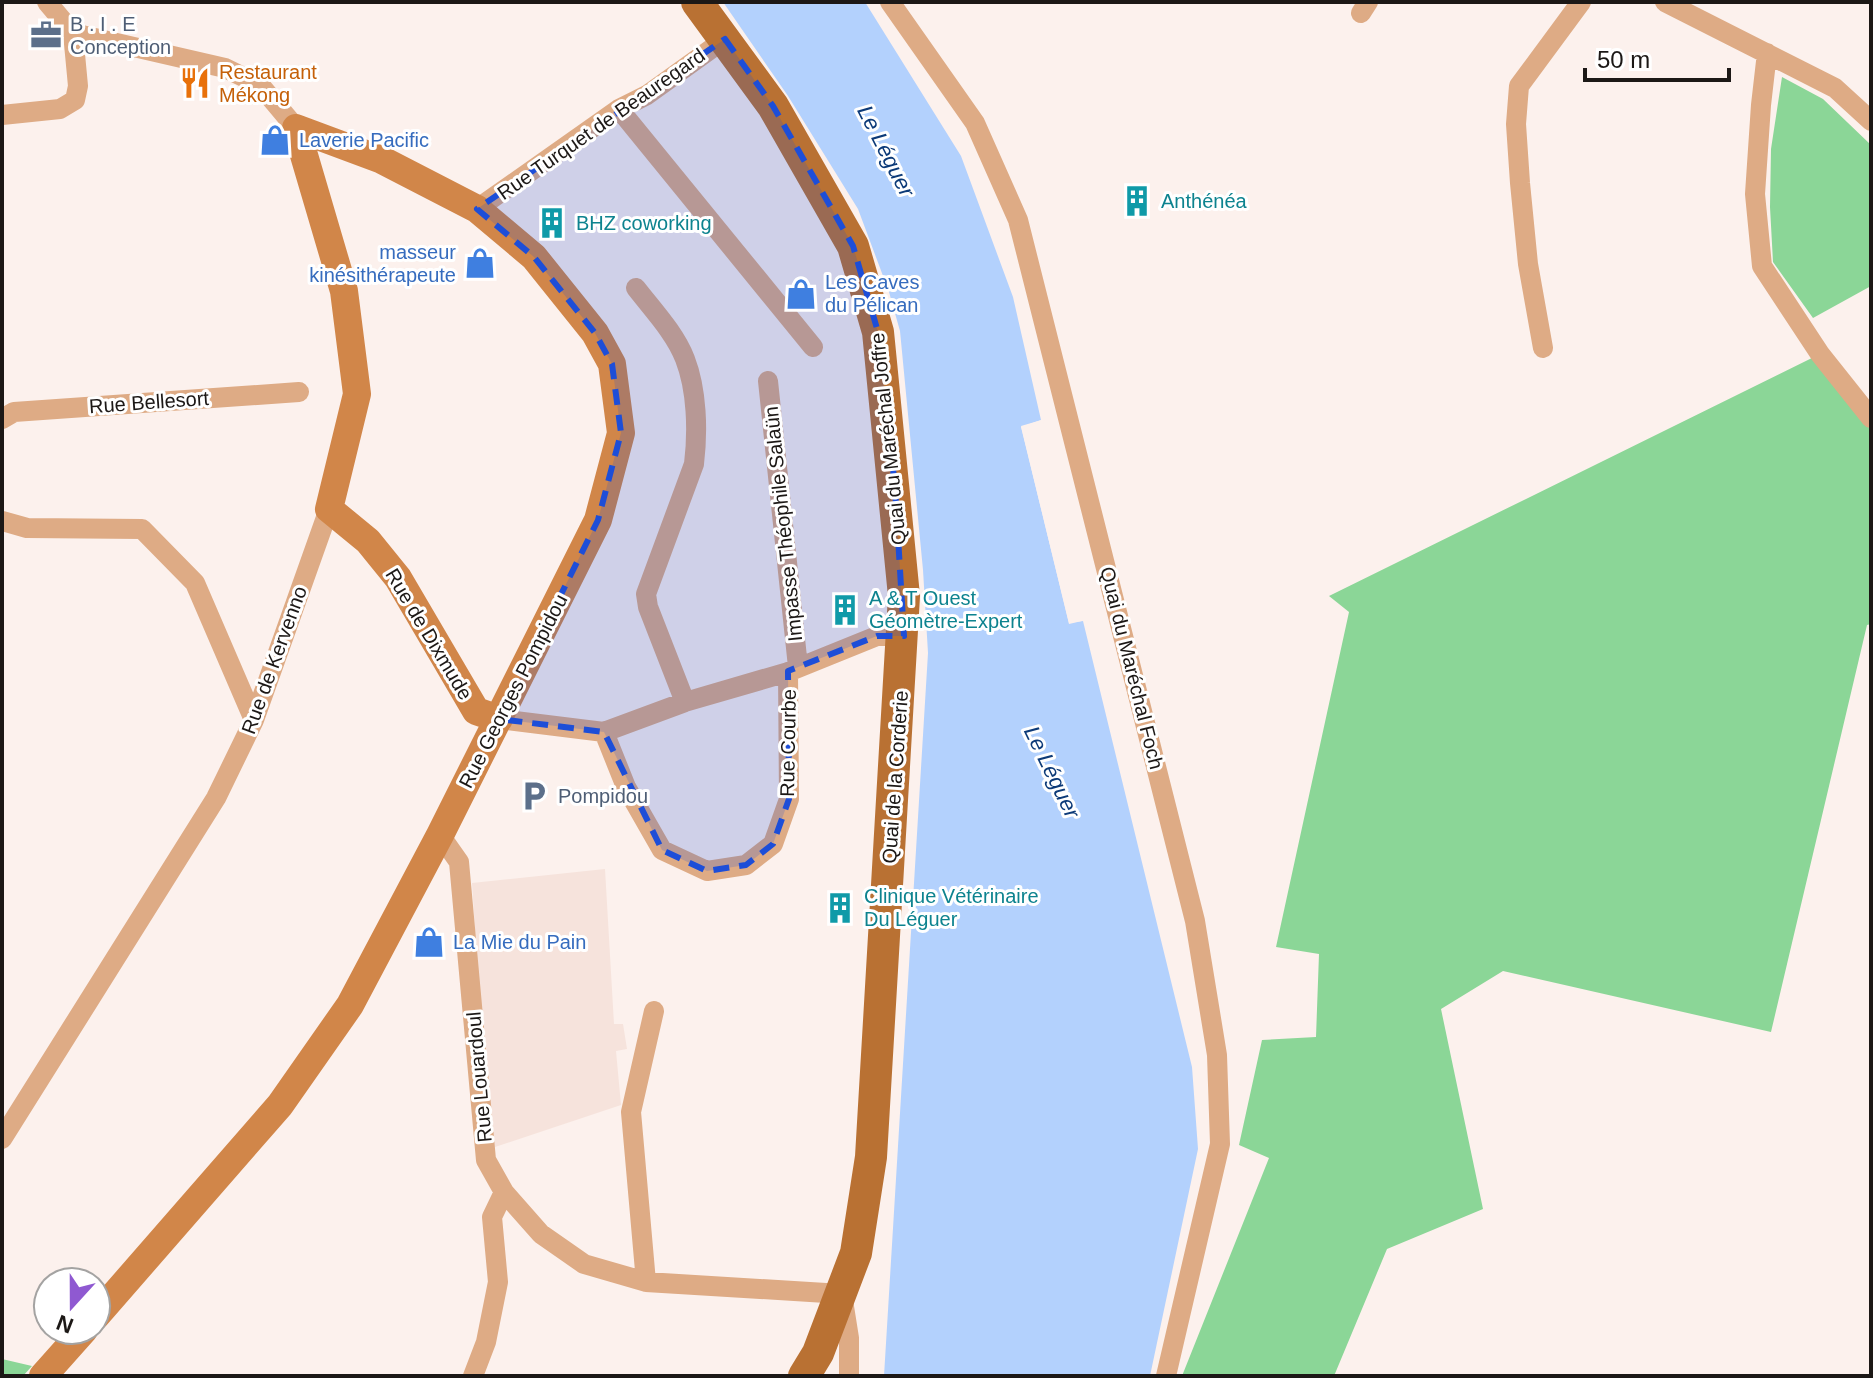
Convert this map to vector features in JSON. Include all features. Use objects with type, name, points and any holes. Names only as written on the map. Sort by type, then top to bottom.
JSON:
[{"type":"main road","name":"Quai du Maréchal Joffre","points":[[697,2],[773,106],[853,246],[880,348],[903,581],[904,636]]},
{"type":"main road","name":"Rue Georges Pompidou","points":[[112,1298],[280,1105],[350,1005],[440,835],[598,520],[621,433],[612,364],[595,333],[534,257],[477,209],[382,160],[296,128]]},
{"type":"main road","name":"Rue de Kervenno","points":[[296,128],[344,291],[357,394],[329,509]]},
{"type":"main road","name":"Rue de Dixmude","points":[[329,509],[368,541],[398,578],[476,711],[499,719]]},
{"type":"main road","name":"Quai de la Corderie","points":[[804,1376],[818,1353],[856,1253],[871,1157],[904,636]]},
{"type":"main road","points":[[43,1376],[70,1346]]},
{"type":"street","points":[[2,115],[60,109],[75,100],[78,86],[73,33],[47,2]]},
{"type":"street","name":"Quai du Maréchal Foch","points":[[890,2],[975,123],[1018,220],[1195,921],[1217,1055],[1220,1144],[1167,1372]]},
{"type":"street","points":[[1543,348],[1528,264],[1520,183],[1516,124],[1519,86],[1581,2]]},
{"type":"street","points":[[1665,2],[1835,88],[1871,121]]},
{"type":"street","points":[[73,33],[225,68],[260,85],[296,128]]},
{"type":"street","name":"Rue Turquet de Beauregard","points":[[477,209],[725,39]]},
{"type":"street","points":[[1767,53],[1755,194],[1762,266],[1820,354],[1871,418]]},
{"type":"street","points":[[619,109],[813,347]]},
{"type":"street","points":[[636,288],[671,334],[685,358],[692,383],[696,446],[694,464],[646,594],[648,607],[685,702]]},
{"type":"street","name":"Impasse Théophile Salaün","points":[[768,381],[793,670]]},
{"type":"street","name":"Rue Bellesort","points":[[2,419],[14,412],[299,392]]},
{"type":"street","name":"Rue de Kervenno","points":[[2,1139],[216,798],[254,720],[329,509]]},
{"type":"street","points":[[2,521],[27,528],[142,529],[195,583],[254,720]]},
{"type":"street","points":[[499,719],[604,732],[685,702],[793,670],[877,636],[904,636]]},
{"type":"street","name":"Rue Courbe","points":[[604,732],[626,787],[662,850],[707,871],[746,865],[773,844],[789,799],[793,670]]},
{"type":"street","name":"Rue Louardoul","points":[[440,835],[459,862],[486,1160],[504,1192],[541,1234],[584,1264],[646,1282],[842,1294]]},
{"type":"street","points":[[646,1282],[631,1112],[654,1011]]},
{"type":"street","points":[[473,1376],[486,1342],[498,1282],[492,1217],[504,1192]]},
{"type":"street","points":[[842,1294],[849,1338],[849,1376]]},
{"type":"highlighted area","points":[[725,39],[773,106],[853,246],[878,332],[895,487],[904,636],[877,636],[788,671],[789,799],[773,844],[746,865],[707,871],[662,850],[604,732],[499,719],[598,520],[621,433],[612,364],[595,333],[534,257],[477,209]]},
{"type":"shaded area","points":[[605,869],[614,1024],[623,1024],[627,1049],[616,1051],[621,1105],[489,1149],[472,883]]},
{"type":"green space","points":[[1782,77],[1823,99],[1871,145],[1871,286],[1813,318],[1773,262],[1771,149]]},
{"type":"green space","points":[[1820,354],[1871,427],[1871,624],[1867,625],[1771,1032],[1503,971],[1441,1009],[1483,1209],[1387,1249],[1334,1376],[1182,1376],[1269,1158],[1239,1145],[1262,1040],[1316,1037],[1319,954],[1276,947],[1349,612],[1329,596]]},
{"type":"green space","points":[[2,1359],[32,1366],[23,1376],[2,1376]]},
{"type":"water","name":"Le Léguer","points":[[723,2],[865,2],[961,156],[1013,297],[1041,420],[1021,427],[1069,623],[1083,621],[1192,1067],[1198,1149],[1150,1376],[884,1376],[928,653],[900,331],[858,209],[788,96]]},
{"type":"pier","points":[[1045,419],[1043,424],[1025,429],[1072,619],[1083,617],[1086,620],[1069,624],[1021,426]]},
{"type":"place","name":"B . I . E Conception","points":[[46,35]]},
{"type":"place","name":"Restaurant Mékong","points":[[195,83]]},
{"type":"place","name":"Laverie Pacific","points":[[275,140]]},
{"type":"place","name":"Anthénéa","points":[[1137,201]]},
{"type":"place","name":"BHZ coworking","points":[[552,223]]},
{"type":"place","name":"masseur kinésithérapeute","points":[[480,263]]},
{"type":"place","name":"Les Caves du Pélican","points":[[801,294]]},
{"type":"place","name":"A & T Ouest Géomètre-Expert","points":[[845,610]]},
{"type":"place","name":"Pompidou","points":[[534,796]]},
{"type":"place","name":"Clinique Vétérinaire Du Léguer","points":[[840,908]]},
{"type":"place","name":"La Mie du Pain","points":[[429,942]]}]
